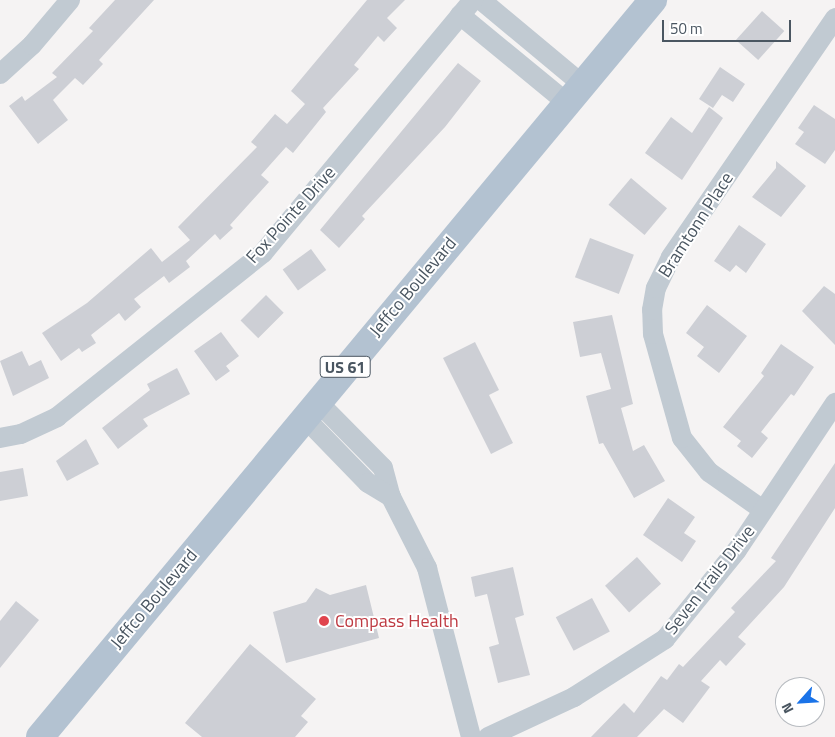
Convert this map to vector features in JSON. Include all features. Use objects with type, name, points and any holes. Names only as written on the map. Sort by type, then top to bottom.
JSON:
[{"type":"main road","name":"Jeffco Boulevard","points":[[40,737],[310,408],[653,0]]},
{"type":"street","points":[[0,74],[32,45],[70,0]]},
{"type":"street","name":"Fox Pointe Drive","points":[[0,438],[21,434],[57,417],[263,253],[473,0]]},
{"type":"street","points":[[481,0],[575,94]]},
{"type":"street","points":[[460,15],[575,94]]},
{"type":"street","name":"Bramtonn Place","points":[[763,510],[709,472],[682,438],[653,334],[652,310],[656,288],[671,258],[835,18]]},
{"type":"street","name":"Seven Trails Drive","points":[[488,737],[574,697],[664,639],[695,606],[835,403]]},
{"type":"street","points":[[310,408],[368,483],[391,497],[427,568],[470,737]]},
{"type":"building","points":[[115,0],[154,0],[99,60],[103,64],[83,85],[75,78],[53,100],[68,120],[38,144],[9,106],[22,96],[25,101],[57,77],[52,73],[93,31],[89,28]]},
{"type":"building","points":[[367,0],[405,0],[387,18],[397,28],[384,42],[378,36],[354,65],[359,69],[323,108],[326,112],[293,153],[286,147],[261,175],[269,182],[230,225],[233,228],[220,240],[215,234],[186,261],[190,267],[169,283],[164,276],[134,299],[141,307],[125,321],[119,313],[91,335],[96,343],[82,352],[79,348],[61,361],[42,333],[87,303],[151,248],[162,262],[190,240],[178,227],[257,147],[251,142],[275,114],[287,124],[305,104],[291,91]]},
{"type":"building","points":[[762,11],[784,31],[758,60],[736,40]]},
{"type":"building","points":[[458,63],[481,81],[445,127],[362,216],[365,219],[339,248],[320,230]]},
{"type":"building","points":[[720,67],[745,84],[733,102],[722,95],[713,108],[699,99]]},
{"type":"building","points":[[814,105],[835,119],[835,150],[825,164],[795,144],[804,132],[798,128]]},
{"type":"building","points":[[709,107],[723,118],[682,180],[645,153],[671,117],[692,133]]},
{"type":"building","points":[[776,161],[806,186],[781,217],[752,197],[776,168]]},
{"type":"building","points":[[631,178],[667,208],[645,235],[609,205]]},
{"type":"building","points":[[739,225],[766,244],[746,273],[736,265],[730,272],[714,261]]},
{"type":"building","points":[[590,238],[634,255],[619,294],[575,277]]},
{"type":"building","points":[[311,249],[326,270],[298,291],[283,270]]},
{"type":"building","points":[[824,286],[835,294],[835,345],[802,311]]},
{"type":"building","points":[[266,295],[284,313],[258,338],[241,320]]},
{"type":"building","points":[[707,305],[747,336],[719,373],[697,356],[704,347],[686,333]]},
{"type":"building","points":[[612,315],[633,404],[621,408],[633,451],[644,445],[665,481],[634,498],[603,443],[599,444],[586,396],[611,389],[601,353],[580,357],[573,322]]},
{"type":"building","points":[[221,332],[239,356],[226,366],[230,371],[216,381],[194,351]]},
{"type":"building","points":[[475,342],[499,390],[489,395],[513,443],[491,454],[443,358]]},
{"type":"building","points":[[781,344],[814,367],[794,396],[791,394],[761,432],[768,438],[752,458],[737,446],[741,441],[723,427],[764,376],[761,373]]},
{"type":"building","points":[[22,351],[29,366],[41,360],[49,378],[13,396],[0,361]]},
{"type":"building","points":[[177,368],[190,394],[143,419],[148,426],[118,449],[102,428],[150,390],[147,384]]},
{"type":"building","points":[[86,439],[99,464],[67,481],[56,461]]},
{"type":"building","points":[[835,463],[835,508],[784,587],[738,637],[746,644],[726,666],[720,660],[701,681],[710,687],[683,723],[664,709],[637,737],[591,737],[624,703],[634,713],[661,676],[667,680],[679,664],[683,667],[735,612],[731,608],[776,561],[771,558]]},
{"type":"building","points":[[23,468],[28,496],[0,501],[0,472]]},
{"type":"building","points":[[668,498],[695,517],[684,533],[696,541],[682,562],[643,535]]},
{"type":"building","points":[[637,557],[661,584],[629,613],[605,586]]},
{"type":"building","points":[[513,567],[524,615],[515,618],[530,675],[498,683],[489,647],[499,644],[487,594],[475,597],[471,577]]},
{"type":"building","points":[[366,585],[379,638],[286,663],[273,612],[306,602],[316,588],[330,595]]},
{"type":"building","points":[[592,598],[610,632],[574,651],[556,617]]},
{"type":"building","points":[[16,601],[39,620],[0,668],[0,621]]},
{"type":"building","points":[[250,644],[316,699],[301,716],[308,722],[295,737],[202,737],[185,723]]},
{"type":"place","name":"Compass Health","points":[[324,621]]}]
